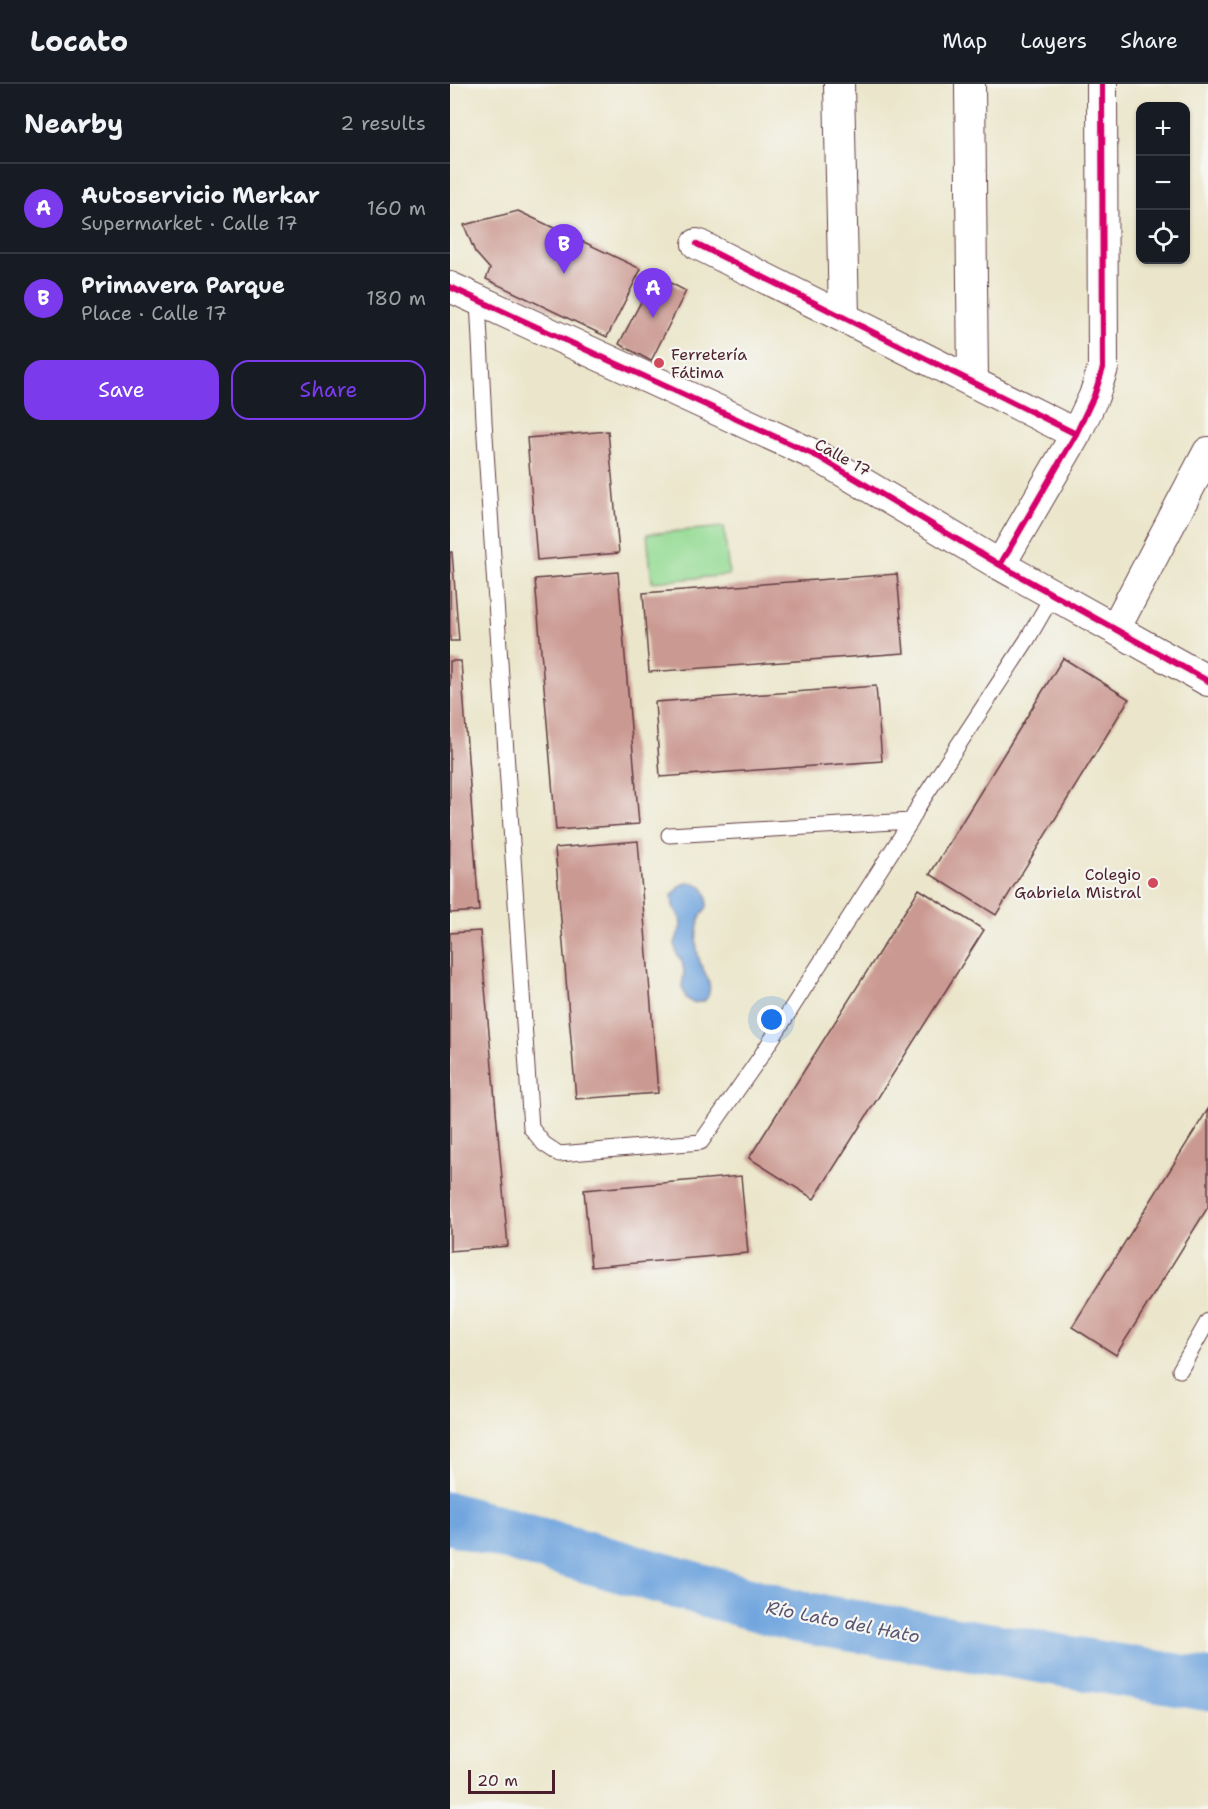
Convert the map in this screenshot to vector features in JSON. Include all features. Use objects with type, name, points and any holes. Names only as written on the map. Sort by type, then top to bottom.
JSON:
[{"type":"street","points":[[839,84],[844,317]]},
{"type":"street","points":[[970,84],[973,382]]},
{"type":"street","points":[[1000,565],[1076,434],[1094,396],[1103,368],[1102,84]]},
{"type":"street","points":[[697,244],[1076,434]]},
{"type":"street","name":"Calle 17","points":[[450,287],[819,457],[1000,565],[1208,681]]},
{"type":"street","points":[[1115,629],[1208,452]]},
{"type":"lane","points":[[478,300],[531,1128],[544,1144],[560,1154],[702,1142],[761,1056],[919,805],[1027,640],[1053,595]]},
{"type":"lane","points":[[669,835],[911,821]]},
{"type":"lane","points":[[1180,1370],[1208,1321]]},
{"type":"green space","points":[[724,527],[729,575],[652,582],[647,534]]},
{"type":"water","points":[[686,883],[700,886],[707,896],[707,907],[700,918],[696,941],[698,956],[710,988],[704,1001],[693,1003],[686,998],[682,987],[684,971],[675,943],[681,926],[680,917],[673,906],[672,896],[680,886]]},
{"type":"building","points":[[518,211],[641,269],[607,337],[486,279],[490,269],[475,252],[464,225]]},
{"type":"building","points":[[655,275],[686,291],[651,361],[619,344]]},
{"type":"building","points":[[608,431],[619,553],[537,560],[527,438]]},
{"type":"building","points":[[450,552],[452,552],[459,641],[450,641]]},
{"type":"building","points":[[618,572],[639,824],[556,830],[535,579]]},
{"type":"building","points":[[897,574],[904,653],[649,672],[643,593]]},
{"type":"building","points":[[1063,658],[1129,699],[996,915],[930,874]]},
{"type":"building","points":[[450,661],[461,661],[479,911],[450,913]]},
{"type":"building","points":[[876,686],[882,761],[660,777],[655,702]]},
{"type":"building","points":[[638,841],[658,1093],[576,1099],[555,848]]},
{"type":"building","points":[[919,889],[984,930],[814,1199],[749,1158]]},
{"type":"building","points":[[480,931],[508,1246],[450,1251],[450,933]]},
{"type":"building","points":[[1208,1109],[1208,1207],[1116,1355],[1072,1327]]},
{"type":"building","points":[[741,1176],[748,1253],[591,1267],[584,1190]]},
{"type":"waterway","name":"Río Lato del Hato","points":[[450,1518],[794,1616],[1208,1685]]},
{"type":"cycle path","points":[[1000,565],[1076,434],[1094,396],[1103,368],[1102,84]]},
{"type":"cycle path","points":[[697,244],[1076,434]]},
{"type":"cycle path","points":[[450,287],[819,457],[1000,565],[1208,681]]},
{"type":"place","name":"Primavera Parque","points":[[564,274]]},
{"type":"place","name":"Autoservicio Merkar","points":[[653,318]]},
{"type":"place","name":"Ferretería Fátima","points":[[659,363]]},
{"type":"place","name":"Colegio Gabriela Mistral","points":[[1153,883]]}]
